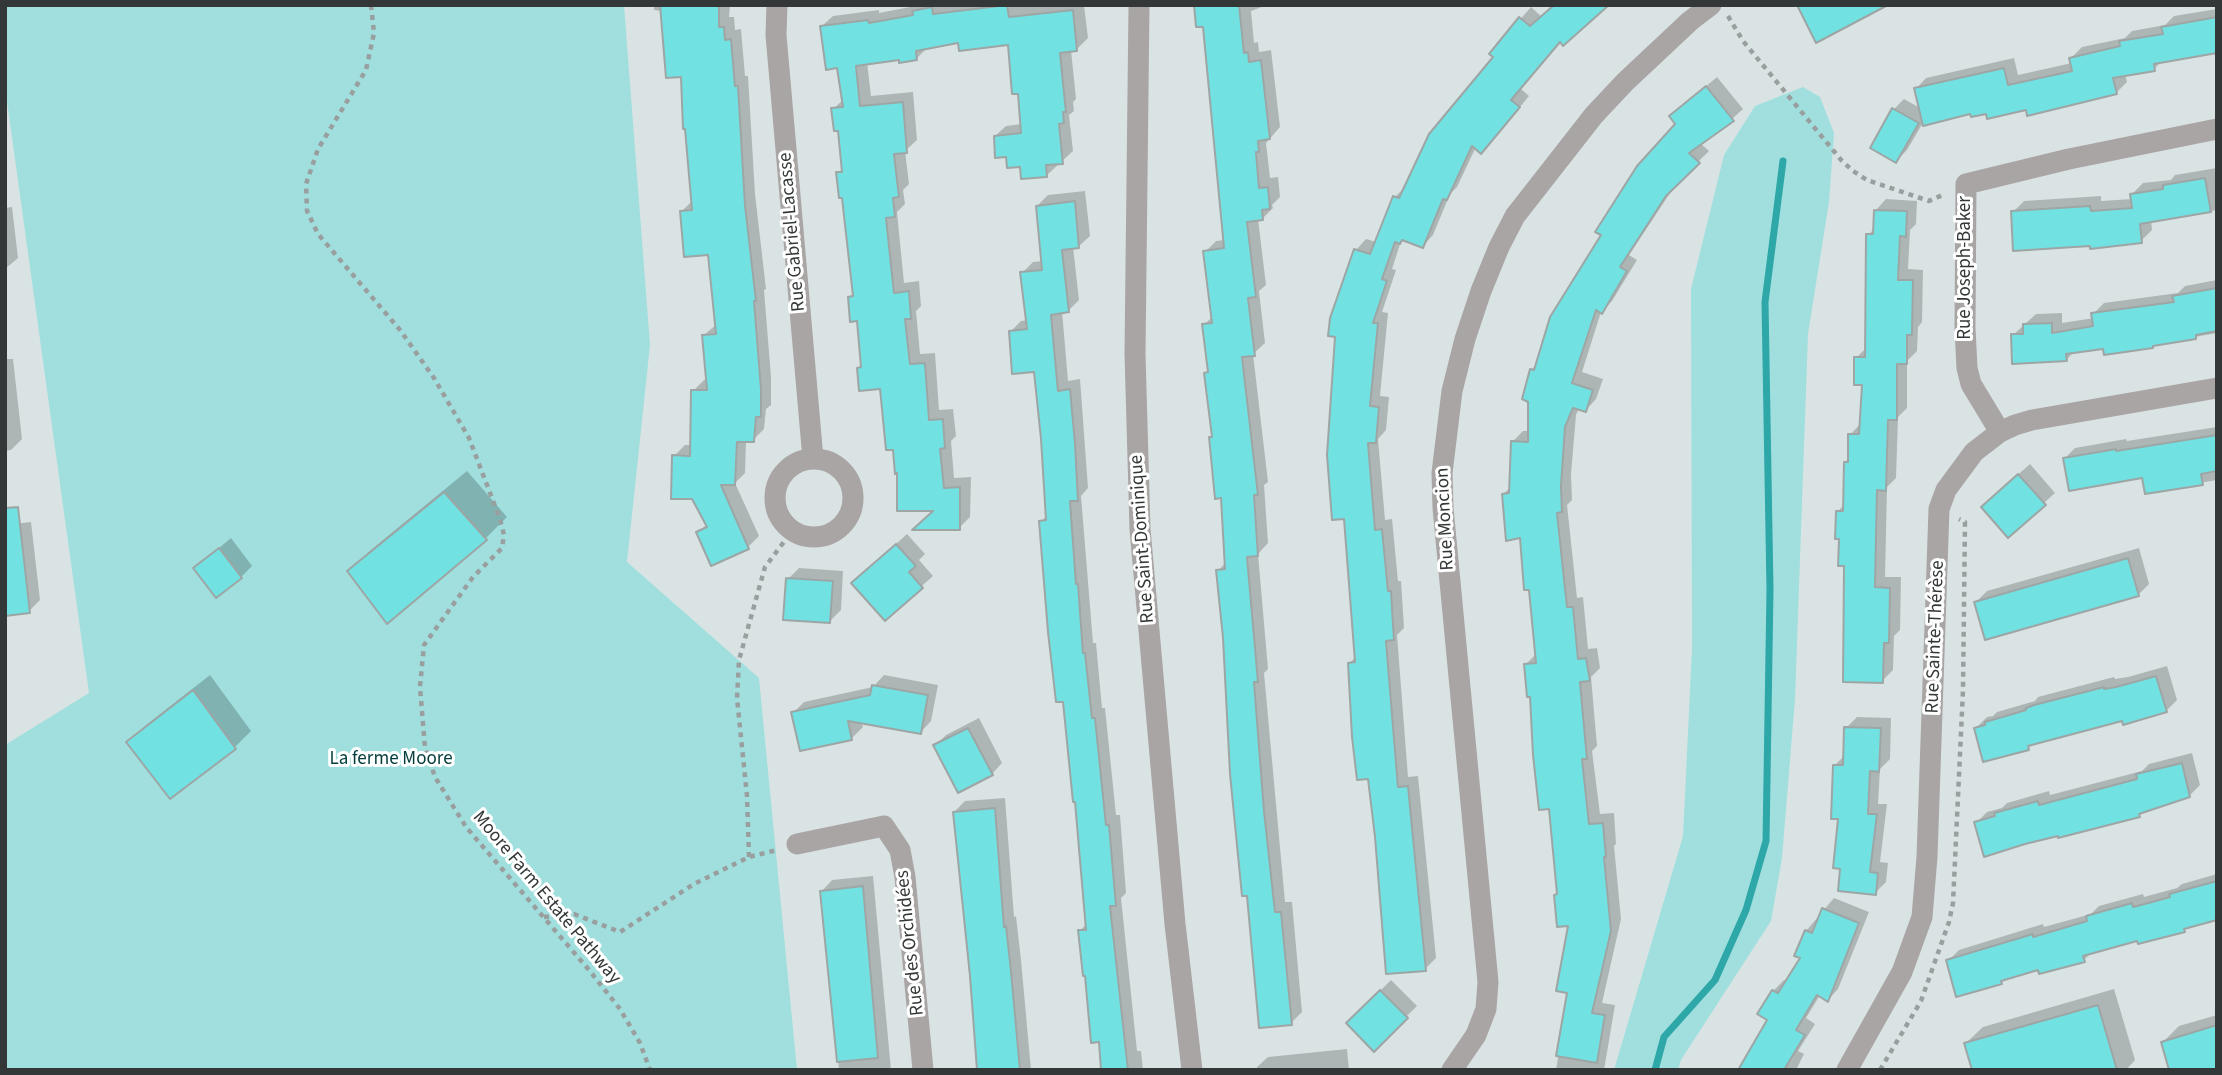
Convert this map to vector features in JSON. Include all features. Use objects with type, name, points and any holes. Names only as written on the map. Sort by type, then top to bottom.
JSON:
[{"type":"street","name":"Rue Gabriel-Lacasse","points":[[777,5],[775,24],[813,459]]},
{"type":"street","name":"Rue Saint-Dominique","points":[[1139,5],[1135,354],[1140,516],[1175,923],[1192,1070]]},
{"type":"street","name":"Rue Moncion","points":[[1452,1070],[1476,1035],[1486,1009],[1488,982],[1443,508],[1442,473],[1452,391],[1465,339],[1481,291],[1515,216],[1594,114],[1644,64],[1719,9]]},
{"type":"street","name":"Rue Joseph-Baker","points":[[2000,432],[1971,384],[1967,368],[1966,184],[2069,159],[2217,129]]},
{"type":"street","name":"Rue Sainte-Thérèse","points":[[1847,1070],[1887,1003],[1902,972],[1922,917],[1927,856],[1939,509],[1946,490],[1974,452],[2000,432],[2032,420],[2217,388]]},
{"type":"street","points":[[813,459],[825,460],[836,466],[851,486],[851,511],[845,522],[836,531],[825,536],[811,538],[792,531],[779,517],[775,505],[779,478],[788,468],[813,459]]},
{"type":"street","name":"Rue des Orchidées","points":[[797,845],[884,826],[900,850],[905,877],[923,1070]]},
{"type":"path","name":"Moore Farm Estate Pathway","points":[[371,5],[374,33],[366,70],[318,149],[306,184],[307,211],[318,234],[400,330],[434,378],[469,438],[504,536],[502,548],[473,577],[424,645],[420,687],[425,748],[435,778],[466,827],[620,1009],[640,1043],[650,1070]]},
{"type":"path","points":[[1719,9],[1842,161],[1867,180],[1929,201]]},
{"type":"path","points":[[749,857],[747,796],[737,698],[739,660],[765,567],[792,531]]},
{"type":"path","points":[[543,917],[574,914],[621,932],[694,884],[749,857],[797,845]]},
{"type":"green space","name":"La ferme Moore","points":[[5,5],[624,5],[650,345],[627,562],[759,678],[797,1070],[5,1070],[5,745],[89,693],[5,87]]},
{"type":"green space","points":[[1803,87],[1820,97],[1834,133],[1829,202],[1808,334],[1795,699],[1782,858],[1771,921],[1681,1060],[1678,1070],[1614,1070],[1683,836],[1692,649],[1691,289],[1724,155],[1755,106]]},
{"type":"building","points":[[660,5],[719,5],[719,27],[724,27],[725,40],[731,39],[735,86],[738,86],[745,205],[756,301],[761,417],[756,417],[754,442],[737,442],[735,485],[721,485],[749,549],[711,566],[696,532],[707,527],[692,499],[671,499],[672,455],[690,456],[691,390],[707,390],[702,335],[716,334],[708,255],[684,257],[680,211],[692,210],[683,129],[681,77],[666,78]]},
{"type":"building","points":[[1007,5],[1009,17],[1073,10],[1077,51],[1060,53],[1066,112],[1063,112],[1064,123],[1059,124],[1063,164],[1046,165],[1047,177],[1021,179],[1020,167],[1007,168],[1006,157],[995,158],[994,136],[1021,133],[1018,94],[1012,94],[1008,45],[959,51],[958,43],[916,51],[917,60],[856,66],[860,106],[903,102],[907,153],[894,154],[899,197],[893,198],[895,217],[886,218],[894,293],[909,291],[911,319],[905,319],[910,364],[925,363],[929,420],[943,419],[945,448],[940,449],[944,488],[960,487],[960,530],[912,530],[933,511],[897,511],[897,473],[895,474],[893,450],[886,450],[880,389],[859,391],[857,368],[861,367],[857,321],[850,322],[848,297],[853,296],[842,198],[839,198],[836,172],[842,172],[838,131],[834,131],[831,108],[843,107],[837,68],[826,70],[820,26],[868,20],[869,23],[913,15],[912,11],[932,7],[933,14]]},
{"type":"building","points":[[1194,5],[1239,5],[1244,53],[1248,52],[1249,62],[1261,60],[1270,139],[1258,141],[1259,152],[1256,152],[1259,188],[1268,187],[1270,209],[1262,210],[1263,220],[1247,222],[1256,297],[1248,298],[1255,356],[1242,357],[1258,495],[1254,495],[1258,556],[1247,557],[1258,682],[1254,682],[1275,912],[1281,912],[1292,1025],[1259,1028],[1247,896],[1242,896],[1230,774],[1223,638],[1216,570],[1225,569],[1221,498],[1215,499],[1209,437],[1212,437],[1204,373],[1208,372],[1202,324],[1212,323],[1203,251],[1224,248],[1203,27],[1196,27]]},
{"type":"building","points":[[1554,5],[1609,5],[1563,46],[1560,42],[1511,100],[1520,107],[1481,154],[1472,146],[1447,200],[1443,199],[1423,248],[1402,240],[1400,244],[1395,242],[1382,279],[1387,281],[1373,323],[1378,323],[1370,406],[1379,407],[1376,443],[1368,443],[1375,530],[1382,529],[1388,591],[1391,591],[1394,640],[1386,641],[1398,787],[1408,786],[1426,971],[1386,974],[1368,779],[1357,780],[1352,737],[1348,663],[1355,662],[1344,519],[1332,520],[1327,455],[1335,337],[1328,336],[1330,318],[1354,249],[1370,254],[1393,196],[1399,198],[1429,134],[1493,57],[1489,54],[1519,17],[1530,26]]},
{"type":"building","points":[[1797,5],[1888,5],[1816,43]]},
{"type":"building","points":[[2217,17],[2217,53],[2154,64],[2155,71],[2113,78],[2117,94],[2027,116],[2026,110],[1987,119],[1986,114],[1971,117],[1970,114],[1923,126],[1914,88],[2004,68],[2008,85],[2072,71],[2069,58],[2120,46],[2119,41],[2163,34],[2161,27]]},
{"type":"building","points":[[1706,86],[1734,121],[1689,153],[1700,163],[1666,196],[1620,267],[1627,271],[1602,314],[1596,310],[1572,383],[1593,390],[1586,412],[1573,408],[1565,427],[1562,512],[1557,513],[1567,607],[1573,607],[1578,659],[1586,658],[1590,681],[1580,682],[1587,759],[1582,759],[1589,824],[1603,823],[1611,931],[1592,1013],[1605,1015],[1597,1063],[1556,1056],[1567,993],[1556,991],[1568,926],[1557,927],[1554,895],[1557,894],[1549,809],[1539,810],[1530,697],[1527,697],[1524,664],[1536,663],[1529,590],[1524,590],[1520,538],[1506,541],[1502,494],[1509,493],[1511,441],[1528,442],[1528,402],[1522,399],[1530,369],[1534,370],[1550,317],[1601,235],[1595,232],[1637,166],[1675,124],[1669,116]]},
{"type":"building","points":[[1892,108],[1919,123],[1896,163],[1870,148]]},
{"type":"building","points":[[2205,178],[2211,212],[2140,224],[2142,243],[2090,249],[2090,246],[2013,251],[2011,211],[2090,206],[2091,211],[2132,208],[2130,194]]},
{"type":"building","points":[[1075,201],[1079,248],[1062,250],[1069,312],[1051,315],[1058,391],[1070,389],[1078,501],[1070,501],[1076,584],[1092,718],[1095,718],[1106,825],[1109,825],[1116,906],[1110,906],[1128,1070],[1101,1070],[1099,1042],[1091,1043],[1078,930],[1086,930],[1075,802],[1063,702],[1056,702],[1048,632],[1039,521],[1046,520],[1034,372],[1012,374],[1009,331],[1027,329],[1020,272],[1042,270],[1036,206]]},
{"type":"building","points":[[1874,210],[1907,211],[1906,237],[1900,236],[1898,280],[1913,280],[1912,335],[1907,335],[1907,364],[1897,364],[1897,420],[1888,420],[1886,491],[1877,490],[1875,587],[1890,588],[1889,643],[1884,643],[1883,683],[1843,682],[1844,566],[1838,566],[1839,539],[1835,539],[1836,511],[1843,511],[1844,462],[1848,462],[1848,434],[1859,434],[1862,385],[1854,385],[1854,357],[1865,357],[1866,234],[1873,234]]},
{"type":"building","points":[[2217,288],[2217,331],[2196,335],[2196,339],[2104,355],[2103,349],[2066,354],[2067,361],[2012,364],[2011,334],[2023,334],[2023,324],[2052,323],[2052,333],[2093,326],[2091,313],[2174,302],[2172,296]]},
{"type":"building","points":[[2217,435],[2217,471],[2201,474],[2203,485],[2145,494],[2142,478],[2069,491],[2063,458]]},
{"type":"building","points":[[2018,474],[2046,505],[2008,538],[1981,507]]},
{"type":"building","points":[[444,492],[487,540],[387,624],[347,571]]},
{"type":"building","points":[[18,507],[30,613],[5,616],[5,508]]},
{"type":"building","points":[[896,544],[916,566],[909,572],[923,588],[885,621],[851,583]]},
{"type":"building","points":[[219,548],[242,578],[216,598],[193,568]]},
{"type":"building","points":[[2128,558],[2139,596],[1985,640],[1974,602]]},
{"type":"building","points":[[786,578],[833,581],[830,623],[783,620]]},
{"type":"building","points":[[2156,676],[2167,712],[2123,725],[2122,721],[2028,746],[2029,750],[1983,762],[1974,728],[1985,725],[1985,722],[2026,710],[2034,705]]},
{"type":"building","points":[[872,685],[928,695],[921,734],[848,721],[852,740],[800,751],[791,712],[870,695]]},
{"type":"building","points":[[193,690],[236,749],[170,799],[126,742]]},
{"type":"building","points":[[1844,727],[1881,728],[1879,772],[1870,771],[1868,814],[1877,814],[1870,872],[1878,873],[1876,895],[1838,891],[1840,869],[1833,868],[1838,819],[1831,819],[1833,765],[1843,765]]},
{"type":"building","points":[[968,728],[993,775],[958,793],[933,745]]},
{"type":"building","points":[[2182,763],[2190,797],[2139,814],[2140,817],[2025,844],[1984,857],[1974,822],[1995,816],[1994,813],[2038,801],[2039,805],[2137,779],[2136,774]]},
{"type":"building","points":[[995,808],[1004,927],[1006,926],[1020,1070],[977,1070],[953,812]]},
{"type":"building","points":[[2217,881],[2217,920],[2184,929],[2185,932],[2138,944],[2137,941],[2083,956],[2085,962],[2039,974],[2038,970],[1956,997],[1946,960],[2087,921],[2086,916],[2132,903],[2133,907],[2152,902],[2170,897],[2169,894]]},
{"type":"building","points":[[863,886],[878,1058],[837,1062],[820,891]]},
{"type":"building","points":[[1822,908],[1859,923],[1828,1002],[1817,995],[1796,1030],[1805,1035],[1784,1070],[1738,1070],[1767,1020],[1757,1014],[1772,990],[1778,993],[1800,958],[1794,956],[1805,930],[1812,933]]},
{"type":"building","points":[[1380,990],[1408,1018],[1374,1052],[1346,1023]]},
{"type":"building","points":[[2098,1005],[2117,1070],[1972,1070],[1964,1043]]},
{"type":"building","points":[[2217,1025],[2217,1070],[2169,1070],[2161,1042]]},
{"type":"waterway","points":[[1655,1070],[1664,1037],[1715,980],[1746,910],[1766,841],[1770,590],[1765,302],[1783,161]]}]
